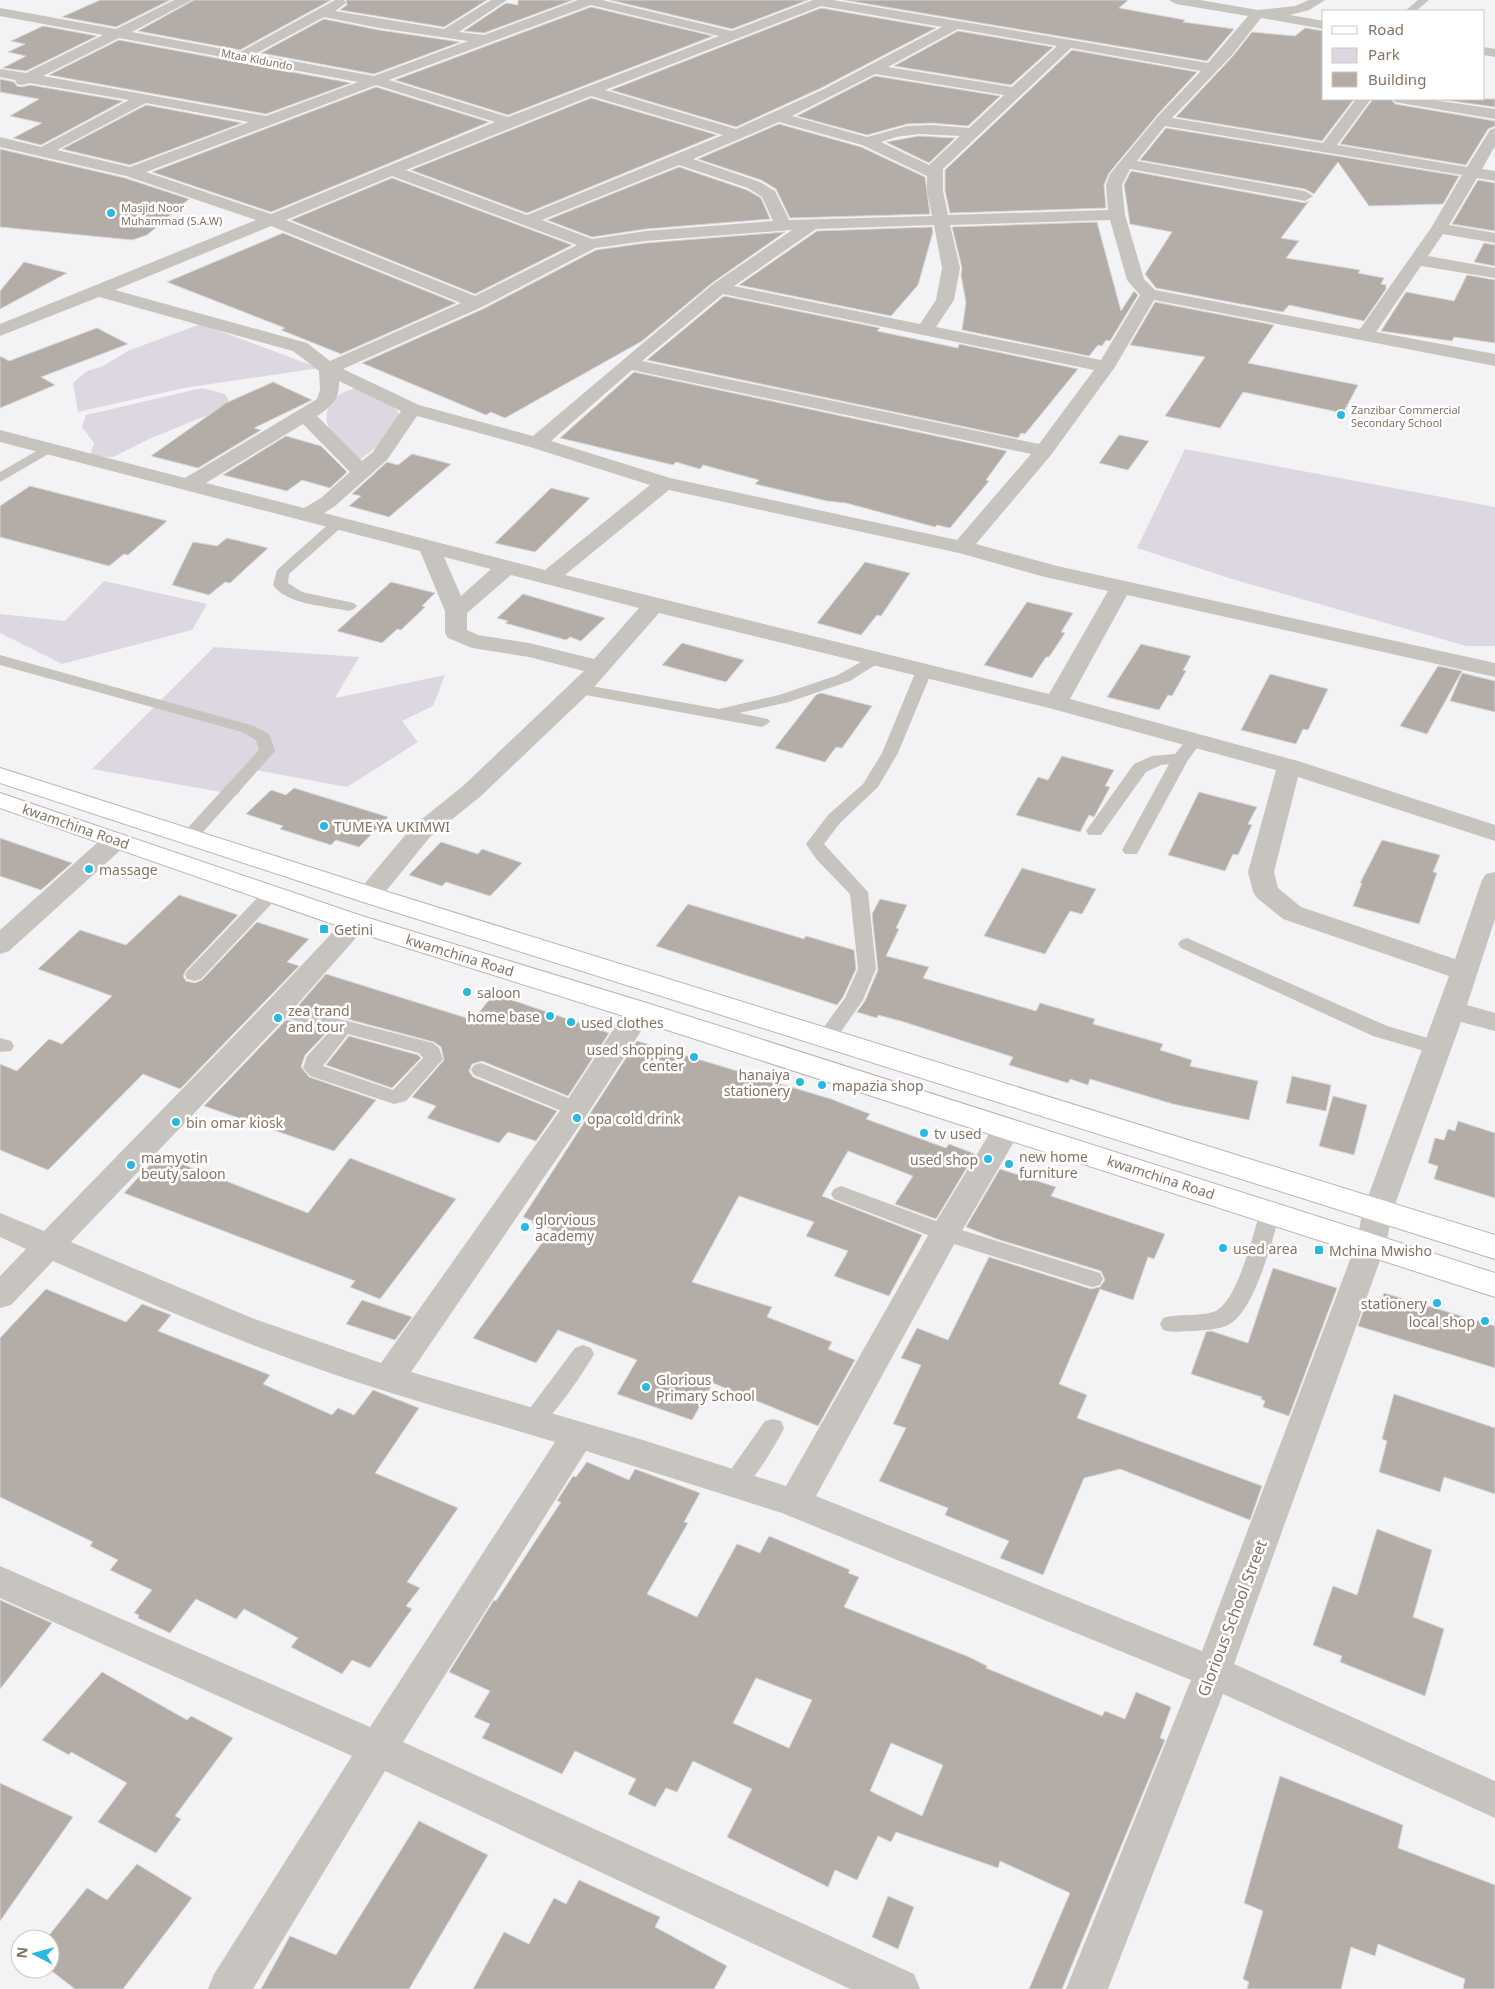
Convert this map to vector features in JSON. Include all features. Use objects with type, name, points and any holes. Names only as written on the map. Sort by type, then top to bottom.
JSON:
[{"type":"main road","name":"kwamchina Road","points":[[0,775],[369,896],[715,1002],[1495,1247]]},
{"type":"main road","name":"kwamchina Road","points":[[0,800],[356,923],[694,1028],[1495,1285]]},
{"type":"main road","points":[[694,1028],[715,1002]]},
{"type":"street","points":[[7,88],[185,0]]},
{"type":"street","points":[[242,56],[345,0]]},
{"type":"street","points":[[446,34],[500,0]]},
{"type":"street","points":[[131,172],[590,0],[736,36]]},
{"type":"street","points":[[1176,0],[1322,25]]},
{"type":"street","points":[[1318,0],[1310,6],[1287,12],[1257,14],[1212,68],[1162,121],[1118,174],[1114,185],[1118,215],[1136,280],[1149,294],[1495,360]]},
{"type":"street","points":[[1,330],[270,219],[394,171],[509,122],[823,1],[1212,68]]},
{"type":"street","name":"Mtaa Kidundo","points":[[0,12],[377,81],[509,122]]},
{"type":"street","points":[[322,12],[379,24],[482,39]]},
{"type":"street","points":[[528,220],[679,160],[776,116],[958,24]]},
{"type":"street","points":[[924,331],[945,300],[951,268],[935,191],[935,168],[1068,44]]},
{"type":"street","points":[[872,69],[1015,92]]},
{"type":"street","points":[[0,73],[266,120]]},
{"type":"street","points":[[591,91],[736,134]]},
{"type":"street","points":[[44,152],[143,99]]},
{"type":"street","points":[[1328,147],[1363,100]]},
{"type":"street","points":[[1406,100],[1495,114]]},
{"type":"street","points":[[776,116],[868,142],[935,174]]},
{"type":"street","points":[[1162,121],[1495,176]]},
{"type":"street","points":[[868,142],[886,133],[924,128],[972,133]]},
{"type":"street","points":[[1364,336],[1439,228],[1495,133]]},
{"type":"street","points":[[0,142],[131,172],[270,219],[476,303]]},
{"type":"street","points":[[679,160],[754,184],[769,194],[783,225]]},
{"type":"street","points":[[1128,164],[1305,196]]},
{"type":"street","points":[[394,171],[591,244]]},
{"type":"street","points":[[328,369],[476,303],[591,244],[646,236],[783,225],[1118,215]]},
{"type":"street","points":[[537,443],[720,288],[812,224]]},
{"type":"street","points":[[1439,228],[1495,238]]},
{"type":"street","points":[[1418,260],[1495,273]]},
{"type":"street","points":[[720,288],[1106,367]]},
{"type":"street","points":[[98,290],[300,347],[328,369],[412,409],[537,443],[665,483],[962,547],[1053,572],[1495,670]]},
{"type":"street","points":[[962,547],[1044,451],[1106,367],[1149,294]]},
{"type":"street","points":[[628,364],[1044,451]]},
{"type":"street","points":[[189,484],[257,445],[325,402],[330,390],[328,369]]},
{"type":"street","points":[[307,516],[328,502],[380,456],[412,409]]},
{"type":"street","points":[[304,414],[361,472]]},
{"type":"street","points":[[0,436],[654,605],[1056,703],[1290,766],[1495,833]]},
{"type":"street","points":[[549,578],[665,483]]},
{"type":"street","points":[[429,547],[456,611],[456,633],[472,641],[530,650],[597,667]]},
{"type":"street","points":[[456,611],[507,567]]},
{"type":"street","points":[[1056,703],[1096,628],[1121,587]]},
{"type":"street","points":[[369,896],[421,832],[472,790],[580,689],[597,667],[654,605]]},
{"type":"street","points":[[1290,766],[1261,872],[1266,892],[1292,914],[1464,972]]},
{"type":"street","points":[[0,945],[116,840]]},
{"type":"street","name":"Glorious School Street","points":[[1087,1989],[1213,1672],[1371,1244],[1378,1210],[1438,1048],[1495,880]]},
{"type":"street","points":[[0,1296],[278,1009],[356,923]]},
{"type":"street","points":[[1451,1010],[1495,1022]]},
{"type":"street","points":[[388,1379],[576,1109],[640,1011]]},
{"type":"street","points":[[794,1503],[1007,1128]]},
{"type":"street","points":[[0,1224],[208,1315],[388,1379],[532,1420],[578,1436],[735,1482],[794,1503],[1213,1672],[1495,1800]]},
{"type":"street","points":[[229,1989],[378,1748],[578,1436]]},
{"type":"street","points":[[0,1581],[378,1748],[700,1896],[840,1965],[899,1989]]},
{"type":"lane","points":[[1411,10],[1424,0]]},
{"type":"lane","points":[[0,478],[47,449]]},
{"type":"lane","points":[[338,523],[282,573],[280,585],[297,595],[349,606]]},
{"type":"lane","points":[[718,713],[783,699],[844,678],[874,659]]},
{"type":"lane","points":[[0,660],[248,729],[263,737],[267,750],[189,837]]},
{"type":"lane","points":[[826,1038],[854,1000],[867,968],[859,892],[815,844],[834,820],[870,787],[890,753],[924,671]]},
{"type":"lane","points":[[580,689],[762,722]]},
{"type":"lane","points":[[1131,850],[1180,759],[1195,740]]},
{"type":"lane","points":[[1095,832],[1140,768],[1158,760],[1180,759]]},
{"type":"lane","points":[[194,975],[271,894]]},
{"type":"lane","points":[[1187,944],[1380,1031],[1438,1048]]},
{"type":"lane","points":[[278,1009],[426,1048],[432,1053],[433,1059],[399,1096],[394,1097],[317,1071],[314,1068],[314,1061],[344,1027]]},
{"type":"lane","points":[[481,1070],[576,1109]]},
{"type":"lane","points":[[841,1194],[946,1233],[1092,1279]]},
{"type":"lane","points":[[1171,1324],[1220,1319],[1233,1309],[1254,1263],[1270,1212]]},
{"type":"lane","points":[[532,1420],[559,1388],[582,1354]]},
{"type":"lane","points":[[735,1482],[751,1462],[773,1428]]},
{"type":"green space","points":[[201,324],[319,368],[184,388],[78,412],[73,383],[87,371],[101,367],[130,350]]},
{"type":"green space","points":[[202,388],[225,394],[230,403],[225,408],[149,439],[113,457],[90,456],[94,443],[82,427],[86,415]]},
{"type":"green space","points":[[357,388],[394,406],[399,413],[388,438],[358,461],[334,437],[327,422],[329,407],[338,396]]},
{"type":"green space","points":[[1185,449],[1495,507],[1495,646],[1466,646],[1232,579],[1137,548]]},
{"type":"green space","points":[[104,581],[207,604],[192,630],[62,664],[0,633],[0,614],[65,621]]},
{"type":"green space","points":[[214,647],[359,657],[335,698],[445,675],[433,706],[402,721],[418,742],[347,787],[250,769],[238,795],[92,769]]},
{"type":"building","points":[[100,0],[170,0],[116,27],[62,17]]},
{"type":"building","points":[[194,0],[331,0],[240,50],[138,31]]},
{"type":"building","points":[[346,0],[487,0],[444,27],[340,10],[347,5]]},
{"type":"building","points":[[518,0],[573,0],[484,33],[464,31],[506,3],[518,5]]},
{"type":"building","points":[[610,0],[808,0],[732,29]]},
{"type":"building","points":[[844,0],[1128,0],[1119,8],[1185,20],[1183,22],[1234,29],[1207,61]]},
{"type":"building","points":[[591,7],[713,36],[508,115],[395,80]]},
{"type":"building","points":[[821,8],[936,28],[821,88],[736,127],[611,90]]},
{"type":"building","points":[[324,19],[379,30],[460,42],[374,74],[261,53]]},
{"type":"building","points":[[43,26],[97,36],[26,71],[3,68],[26,56],[8,52],[25,44],[11,41]]},
{"type":"building","points":[[1305,28],[1322,31],[1322,100],[1353,100],[1322,141],[1176,117],[1233,56],[1252,32],[1295,36]]},
{"type":"building","points":[[958,31],[1053,47],[1011,85],[894,66]]},
{"type":"building","points":[[119,40],[351,83],[266,114],[49,75]]},
{"type":"building","points":[[1072,50],[1197,72],[1158,114],[1109,173],[1104,185],[1106,208],[950,213],[945,191],[945,170]]},
{"type":"building","points":[[875,76],[1000,96],[968,126],[932,123],[907,124],[867,135],[797,116]]},
{"type":"building","points":[[0,79],[14,82],[17,86],[22,87],[30,85],[123,101],[41,145],[13,138],[42,123],[10,116],[39,99],[0,92]]},
{"type":"building","points":[[376,87],[489,122],[271,212],[152,172]]},
{"type":"building","points":[[591,98],[717,135],[527,213],[411,170]]},
{"type":"building","points":[[1495,99],[1495,107],[1445,100]]},
{"type":"building","points":[[1372,100],[1392,100],[1395,104],[1495,121],[1495,126],[1488,129],[1466,165],[1340,144]]},
{"type":"building","points":[[146,105],[242,123],[130,165],[62,149]]},
{"type":"building","points":[[779,124],[861,147],[925,177],[930,214],[790,218],[776,189],[761,180],[698,159]]},
{"type":"building","points":[[1166,128],[1459,176],[1443,204],[1369,206],[1338,162],[1314,194],[1305,189],[1140,160]]},
{"type":"building","points":[[919,136],[955,138],[929,163],[886,142]]},
{"type":"building","points":[[0,149],[125,178],[189,199],[147,235],[132,240],[0,227]]},
{"type":"building","points":[[679,167],[747,190],[761,198],[770,219],[646,229],[592,237],[547,220]]},
{"type":"building","points":[[1131,171],[1305,203],[1309,201],[1281,238],[1299,241],[1286,258],[1360,270],[1358,273],[1384,278],[1381,284],[1386,285],[1386,289],[1364,321],[1289,305],[1283,312],[1156,288],[1145,274],[1172,232],[1130,224],[1124,185]]},
{"type":"building","points":[[392,178],[572,245],[475,294],[291,220]]},
{"type":"building","points":[[1478,180],[1495,183],[1495,231],[1452,224]]},
{"type":"building","points":[[1097,222],[1121,311],[1134,291],[1138,295],[1110,341],[1106,340],[1102,346],[1098,345],[1089,356],[962,330],[966,302],[961,275],[962,268],[952,227]]},
{"type":"building","points":[[932,227],[933,232],[918,285],[891,316],[739,285],[817,231]]},
{"type":"building","points":[[785,232],[712,283],[642,341],[505,418],[491,412],[486,415],[362,363],[483,309],[596,250],[646,243]]},
{"type":"building","points":[[283,233],[456,303],[341,354],[281,330],[285,328],[167,282]]},
{"type":"building","points":[[1484,243],[1495,245],[1495,266],[1474,262]]},
{"type":"building","points":[[24,262],[67,273],[0,309],[0,291]]},
{"type":"building","points":[[1467,275],[1495,280],[1495,343],[1454,337],[1452,341],[1381,331],[1406,292],[1454,301]]},
{"type":"building","points":[[724,296],[880,328],[877,331],[958,348],[959,344],[1078,369],[1025,434],[1021,433],[1018,438],[647,360]]},
{"type":"building","points":[[1155,302],[1274,325],[1248,363],[1358,385],[1343,413],[1243,392],[1220,428],[1165,416],[1205,357],[1130,345]]},
{"type":"building","points":[[97,328],[128,344],[41,377],[55,385],[0,408],[0,356],[9,361]]},
{"type":"building","points":[[634,372],[1007,451],[986,480],[989,481],[950,528],[937,525],[935,527],[846,503],[827,501],[755,484],[759,480],[703,465],[700,469],[676,462],[673,465],[560,438]]},
{"type":"building","points":[[273,382],[312,400],[254,428],[261,430],[198,468],[151,456],[226,403]]},
{"type":"building","points":[[1119,435],[1149,441],[1128,470],[1099,463]]},
{"type":"building","points":[[286,436],[321,446],[347,472],[330,488],[302,480],[287,491],[223,475]]},
{"type":"building","points":[[412,454],[451,464],[389,517],[349,506],[361,496],[352,494],[387,462],[398,465]]},
{"type":"building","points":[[30,486],[167,521],[128,555],[124,554],[109,566],[0,537],[0,506]]},
{"type":"building","points":[[551,488],[590,498],[535,552],[495,543]]},
{"type":"building","points":[[227,538],[268,548],[230,583],[225,582],[209,595],[172,585],[193,542],[217,546]]},
{"type":"building","points":[[865,562],[910,573],[881,616],[877,615],[861,635],[817,623]]},
{"type":"building","points":[[391,582],[435,593],[422,606],[425,607],[401,630],[397,629],[382,643],[337,631]]},
{"type":"building","points":[[523,594],[605,618],[581,641],[570,637],[566,640],[505,623],[508,621],[497,618]]},
{"type":"building","points":[[1027,602],[1073,613],[1061,632],[1065,633],[1049,657],[1046,657],[1032,678],[984,665]]},
{"type":"building","points":[[682,643],[744,660],[726,682],[662,665]]},
{"type":"building","points":[[1141,644],[1191,656],[1183,670],[1186,671],[1172,696],[1168,695],[1159,710],[1107,697]]},
{"type":"building","points":[[1438,666],[1462,671],[1427,734],[1400,726]]},
{"type":"building","points":[[1462,673],[1495,681],[1495,712],[1450,701]]},
{"type":"building","points":[[1270,674],[1328,689],[1308,730],[1303,729],[1296,744],[1241,730]]},
{"type":"building","points":[[821,693],[872,706],[842,748],[836,747],[825,762],[775,748],[816,695]]},
{"type":"building","points":[[1062,756],[1114,770],[1105,786],[1110,787],[1094,817],[1089,815],[1080,832],[1016,815],[1038,777],[1048,780]]},
{"type":"building","points":[[294,788],[388,817],[359,847],[336,840],[331,845],[280,829],[283,826],[246,814],[271,790],[286,795]]},
{"type":"building","points":[[1199,792],[1257,807],[1248,824],[1252,825],[1238,855],[1233,854],[1225,871],[1168,855]]},
{"type":"building","points":[[0,838],[72,863],[41,890],[0,876]]},
{"type":"building","points":[[1382,840],[1440,855],[1433,872],[1437,873],[1419,924],[1353,906],[1362,883],[1360,883]]},
{"type":"building","points":[[441,842],[478,854],[482,849],[522,863],[490,896],[446,882],[442,886],[409,875]]},
{"type":"building","points":[[1022,868],[1096,889],[1082,914],[1070,911],[1045,954],[984,936]]},
{"type":"building","points":[[179,895],[238,915],[186,970],[183,976],[186,981],[195,983],[202,980],[257,922],[309,939],[287,962],[299,966],[180,1089],[143,1074],[48,1170],[0,1150],[0,1064],[17,1071],[49,1039],[62,1044],[112,996],[38,969],[80,930],[126,945]]},
{"type":"building","points":[[880,899],[907,905],[896,928],[899,929],[886,956],[929,967],[923,978],[1036,1011],[1040,1003],[1095,1019],[1093,1024],[1163,1044],[1160,1050],[1192,1060],[1190,1066],[1258,1081],[1249,1120],[1173,1104],[1090,1079],[1088,1085],[1070,1079],[1068,1083],[1009,1065],[1013,1057],[901,1021],[878,1015],[877,1018],[857,1012],[865,1001],[878,970],[872,914]]},
{"type":"building","points":[[688,904],[804,939],[806,936],[854,950],[856,969],[843,997],[837,1005],[656,946]]},
{"type":"building","points":[[326,974],[473,1020],[494,994],[609,1033],[568,1096],[482,1061],[472,1064],[469,1071],[473,1077],[557,1111],[536,1141],[508,1132],[499,1143],[427,1118],[436,1106],[412,1097],[444,1060],[441,1047],[434,1042],[298,1006]]},
{"type":"building","points":[[286,1020],[328,1031],[305,1055],[301,1067],[309,1077],[376,1100],[334,1151],[204,1106]]},
{"type":"building","points":[[349,1036],[418,1055],[421,1058],[392,1088],[326,1065]]},
{"type":"building","points":[[637,1041],[831,1099],[870,1114],[866,1119],[946,1148],[949,1144],[975,1154],[936,1219],[895,1204],[913,1176],[848,1151],[822,1196],[922,1235],[889,1296],[834,1276],[848,1251],[806,1236],[814,1222],[739,1196],[692,1282],[772,1307],[767,1317],[832,1342],[828,1349],[855,1360],[818,1426],[713,1383],[692,1420],[617,1394],[637,1360],[558,1330],[536,1363],[473,1338],[552,1229],[532,1223],[533,1221],[523,1217]]},
{"type":"building","points":[[1292,1076],[1331,1085],[1326,1111],[1286,1103]]},
{"type":"building","points":[[1333,1096],[1367,1105],[1354,1155],[1319,1146]]},
{"type":"building","points":[[1458,1121],[1495,1133],[1495,1198],[1434,1179],[1438,1166],[1428,1163],[1435,1138],[1444,1140],[1448,1129],[1455,1131]]},
{"type":"building","points":[[159,1155],[308,1213],[350,1158],[456,1199],[380,1299],[350,1287],[355,1281],[124,1193]]},
{"type":"building","points":[[1000,1169],[1056,1187],[1051,1196],[1165,1234],[1154,1259],[1148,1257],[1133,1300],[1100,1289],[1059,1384],[1087,1395],[1077,1418],[1262,1486],[1250,1520],[1120,1469],[1084,1478],[1043,1575],[1000,1558],[1009,1541],[945,1515],[948,1508],[879,1481],[906,1428],[893,1424],[921,1365],[901,1358],[917,1328],[948,1340],[989,1257],[1091,1289],[1100,1287],[1105,1280],[1101,1271],[997,1239],[966,1227]]},
{"type":"building","points":[[1273,1268],[1337,1288],[1289,1416],[1263,1407],[1265,1401],[1261,1399],[1262,1397],[1191,1374],[1206,1332],[1211,1331],[1248,1343]]},
{"type":"building","points":[[46,1289],[126,1322],[142,1304],[171,1315],[158,1331],[270,1375],[263,1384],[332,1415],[338,1408],[354,1415],[373,1390],[419,1408],[375,1473],[458,1508],[407,1582],[420,1588],[406,1606],[412,1609],[370,1668],[352,1660],[342,1674],[291,1647],[298,1638],[244,1609],[236,1619],[196,1599],[170,1633],[138,1618],[139,1615],[134,1613],[152,1590],[110,1570],[118,1560],[90,1546],[93,1542],[0,1497],[0,1338]]},
{"type":"building","points":[[1384,1293],[1495,1326],[1495,1368],[1358,1326],[1368,1298],[1381,1302]]},
{"type":"building","points":[[362,1300],[412,1317],[395,1340],[346,1324]]},
{"type":"building","points":[[1394,1394],[1495,1428],[1495,1494],[1444,1477],[1440,1492],[1379,1472],[1387,1441],[1382,1439]]},
{"type":"building","points":[[587,1462],[629,1480],[635,1469],[700,1493],[684,1522],[688,1523],[647,1594],[697,1617],[737,1544],[760,1553],[769,1536],[850,1570],[848,1573],[859,1577],[844,1607],[969,1657],[987,1666],[986,1668],[1102,1716],[1105,1711],[1125,1719],[1136,1692],[1171,1707],[1160,1738],[1165,1740],[1062,1989],[1029,1989],[1070,1893],[1000,1861],[998,1868],[896,1832],[891,1842],[878,1836],[857,1880],[835,1870],[828,1887],[727,1837],[752,1789],[693,1761],[677,1792],[666,1788],[655,1807],[628,1794],[636,1779],[575,1751],[562,1774],[482,1738],[490,1724],[474,1717],[490,1691],[449,1672],[494,1600],[496,1601],[561,1502],[557,1501],[573,1476],[576,1477]],"holes":[[[756,1678],[812,1700],[789,1748],[733,1723]],[[891,1743],[943,1765],[922,1816],[870,1791]]]},
{"type":"building","points":[[1377,1529],[1432,1550],[1413,1617],[1444,1629],[1425,1696],[1340,1662],[1342,1656],[1313,1645],[1333,1586],[1357,1595]]},
{"type":"building","points":[[0,1600],[52,1623],[0,1689]]},
{"type":"building","points":[[102,1672],[187,1720],[191,1716],[233,1738],[175,1816],[181,1819],[156,1853],[98,1822],[127,1783],[71,1752],[69,1755],[42,1740]]},
{"type":"building","points":[[1280,1776],[1403,1825],[1398,1848],[1495,1885],[1495,1989],[1463,1989],[1465,1979],[1378,1944],[1375,1956],[1351,1947],[1341,1989],[1247,1989],[1249,1982],[1243,1979],[1263,1911],[1244,1903]]},
{"type":"building","points":[[0,1783],[73,1817],[0,1921]]},
{"type":"building","points":[[419,1821],[488,1855],[409,1989],[261,1989],[290,1936],[336,1955]]},
{"type":"building","points":[[137,1864],[192,1898],[123,1989],[75,1989],[60,1977],[60,1929],[54,1929],[87,1888],[107,1900]]},
{"type":"building","points":[[579,1880],[660,1917],[655,1927],[727,1966],[714,1989],[473,1989],[504,1932],[529,1944],[554,1898],[566,1904]]},
{"type":"building","points":[[888,1896],[914,1907],[898,1949],[872,1937]]},
{"type":"place","name":"Masjid Noor Muhammad (S.A.W)","points":[[111,213]]},
{"type":"place","name":"Zanzibar Commercial Secondary School","points":[[1341,415]]},
{"type":"place","name":"TUME YA UKIMWI","points":[[324,826]]},
{"type":"place","name":"massage","points":[[89,869]]},
{"type":"place","name":"Getini","points":[[324,929]]},
{"type":"place","name":"saloon","points":[[467,992]]},
{"type":"place","name":"home base","points":[[550,1016]]},
{"type":"place","name":"zea trand and tour","points":[[278,1018]]},
{"type":"place","name":"used clothes","points":[[571,1022]]},
{"type":"place","name":"used shopping center","points":[[694,1057]]},
{"type":"place","name":"hanaiya stationery","points":[[800,1082]]},
{"type":"place","name":"mapazia shop","points":[[822,1085]]},
{"type":"place","name":"opa cold drink","points":[[577,1118]]},
{"type":"place","name":"bin omar kiosk","points":[[176,1122]]},
{"type":"place","name":"tv used","points":[[924,1133]]},
{"type":"place","name":"used shop","points":[[988,1159]]},
{"type":"place","name":"new home furniture","points":[[1009,1164]]},
{"type":"place","name":"mamyotin beuty saloon","points":[[131,1165]]},
{"type":"place","name":"glorvious academy","points":[[525,1227]]},
{"type":"place","name":"used area","points":[[1223,1248]]},
{"type":"place","name":"Mchina Mwisho","points":[[1319,1250]]},
{"type":"place","name":"stationery","points":[[1437,1303]]},
{"type":"place","name":"local shop","points":[[1485,1321]]},
{"type":"place","name":"Glorious Primary School","points":[[646,1387]]}]
